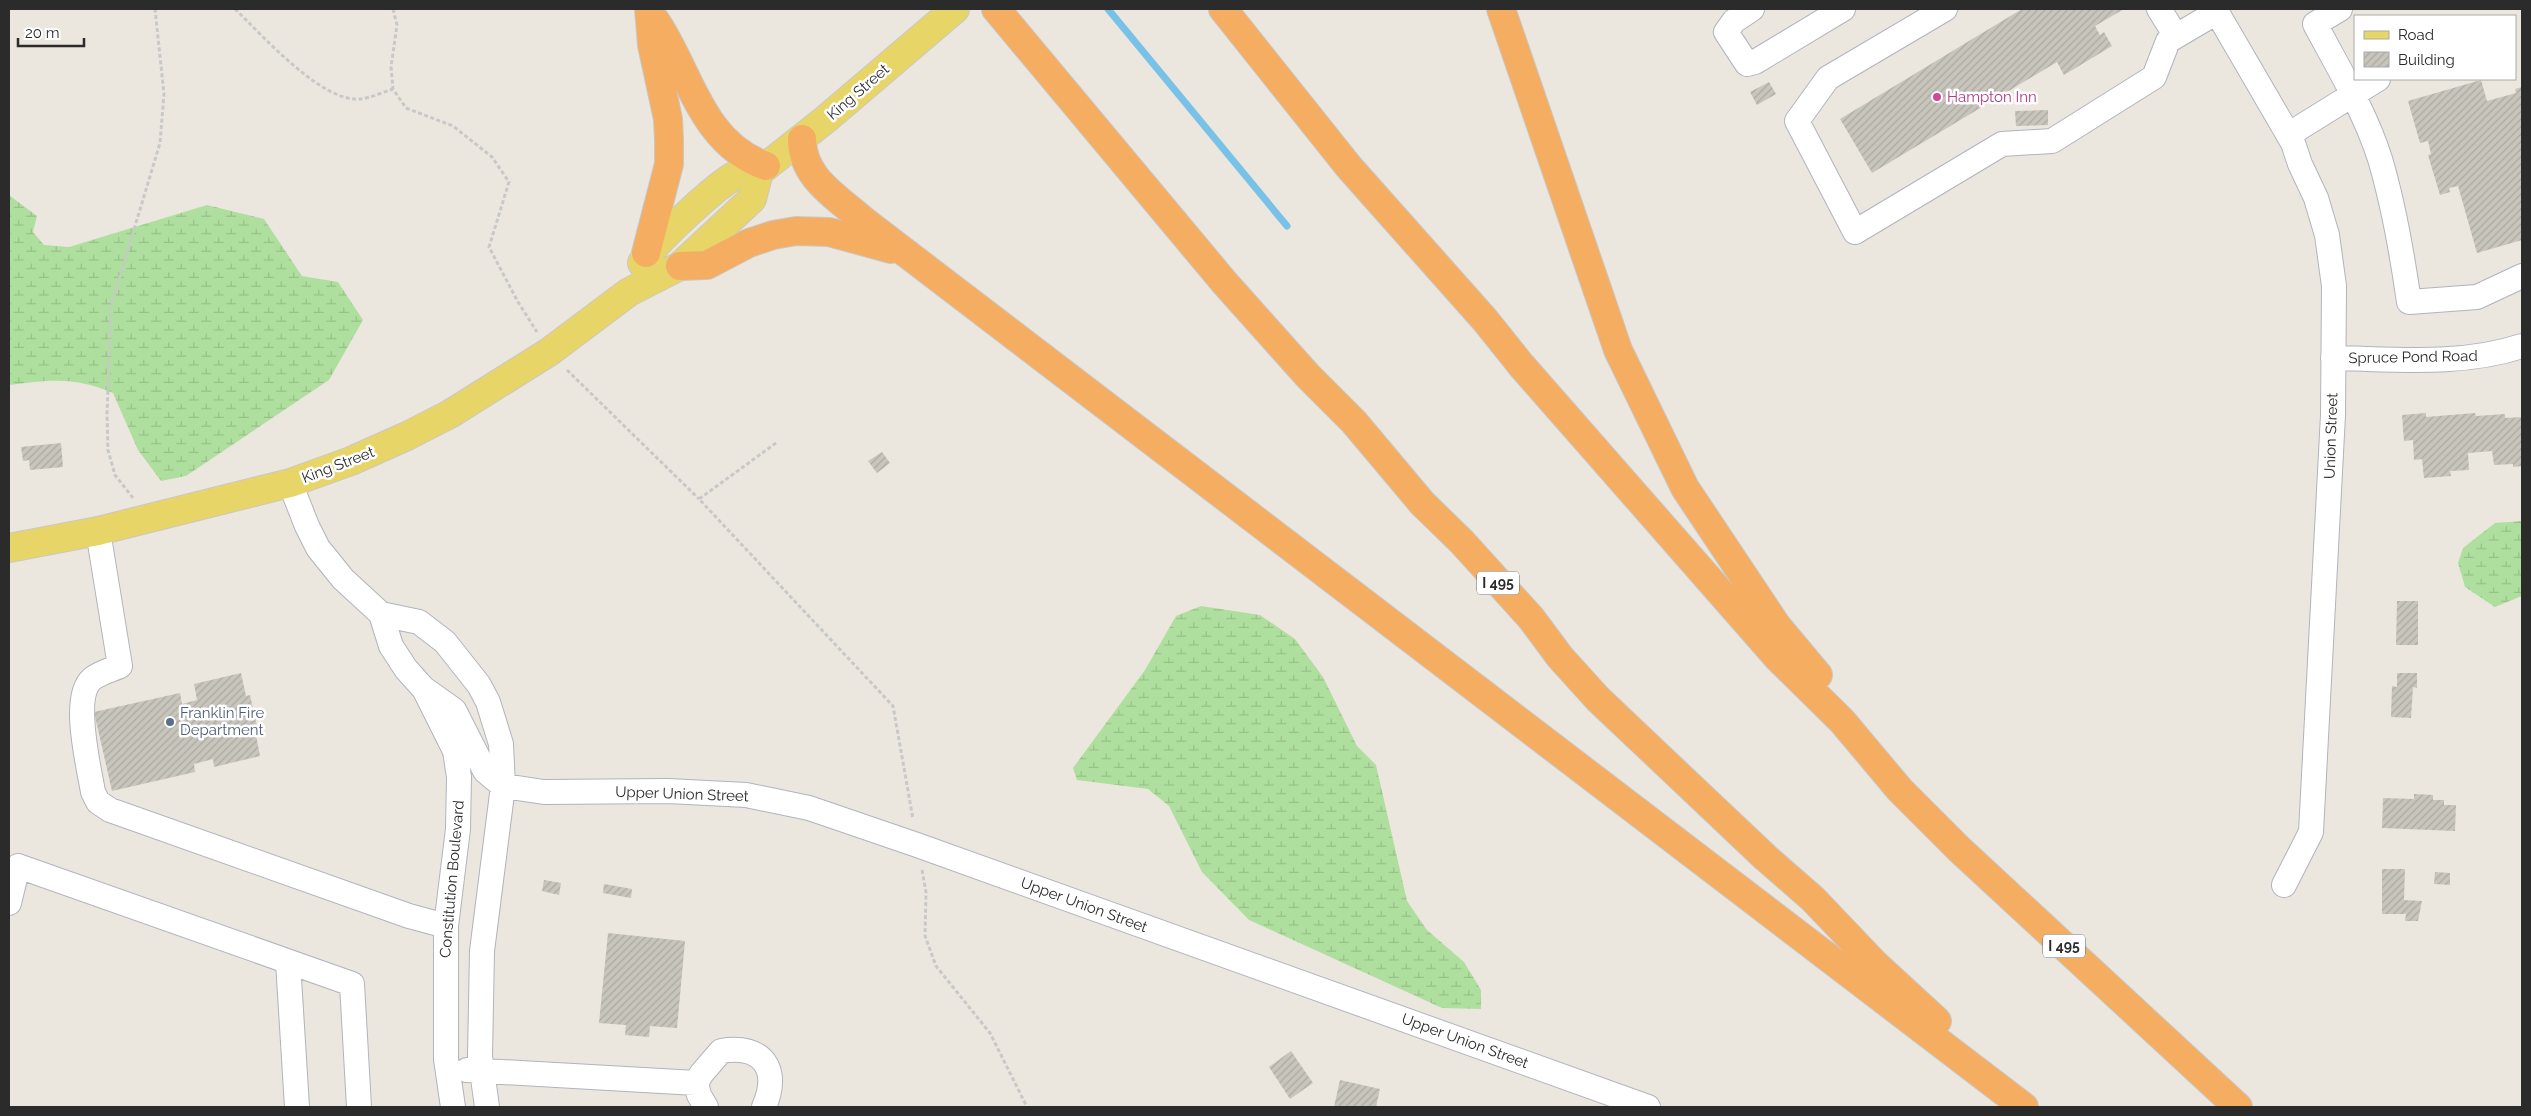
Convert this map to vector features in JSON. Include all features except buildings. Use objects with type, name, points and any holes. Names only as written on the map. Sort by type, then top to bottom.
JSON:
[{"type":"highway","name":"I 495","points":[[1223,9],[1349,166],[1485,320],[1521,365],[1778,658],[1842,721],[1900,790],[1959,849],[2238,1107]]},
{"type":"highway","points":[[1501,9],[1618,350],[1685,488],[1777,626],[1959,849]]},
{"type":"highway","points":[[649,11],[670,42],[686,80],[709,120],[731,148],[763,169]]},
{"type":"highway","points":[[646,253],[669,164],[668,119],[652,46],[649,11]]},
{"type":"highway","name":"I 495","points":[[1001,15],[1224,282],[1308,376],[1354,422],[1422,503],[1462,542],[1524,611],[1560,657],[1598,699],[1766,858],[1813,899],[1874,963],[2030,1107]]},
{"type":"highway","points":[[802,138],[802,153],[806,165],[814,176],[864,221],[2024,1107]]},
{"type":"highway","points":[[680,266],[707,265],[749,243],[773,235],[796,231],[829,232],[907,254]]},
{"type":"main road","name":"King Street","points":[[629,292],[646,253],[685,216],[735,175],[763,169],[956,9]]},
{"type":"main road","name":"King Street","points":[[9,548],[98,531],[290,483],[350,461],[407,436],[500,384],[549,352],[629,292],[680,266],[752,199],[763,169]]},
{"type":"street","points":[[1752,9],[1734,20],[1726,32],[1747,64],[1755,62],[1843,9]]},
{"type":"street","points":[[1946,9],[1828,78],[1797,121],[1855,232],[2002,144],[2052,141],[2154,77],[2168,41],[2216,11]]},
{"type":"street","points":[[2159,9],[2176,36]]},
{"type":"street","points":[[2340,9],[2315,24],[2353,94],[2380,157],[2397,225],[2409,302],[2477,297],[2522,276]]},
{"type":"street","name":"Union Street","points":[[2216,11],[2288,135],[2316,198],[2327,235],[2334,286],[2333,415],[2311,832],[2284,885]]},
{"type":"street","points":[[2288,135],[2376,80]]},
{"type":"street","name":"Spruce Pond Road","points":[[2333,358],[2452,360],[2498,354],[2522,346]]},
{"type":"street","points":[[290,483],[306,526],[318,548],[343,579],[380,614],[391,646],[406,668],[423,688],[454,710],[485,770],[503,786]]},
{"type":"street","points":[[98,531],[120,666],[91,679],[84,692],[80,706],[93,792],[98,802],[110,810],[409,916],[446,926]]},
{"type":"street","points":[[380,614],[419,622],[445,642],[475,679],[488,702],[501,744],[503,786],[482,951],[481,1070],[488,1107]]},
{"type":"street","name":"Constitution Boulevard","points":[[423,688],[455,751],[459,777],[458,829],[446,926],[446,1059],[453,1107]]},
{"type":"street","name":"Upper Union Street","points":[[503,786],[544,792],[668,791],[746,795],[809,808],[1648,1107]]},
{"type":"street","points":[[9,903],[18,866],[352,984],[359,1107]]},
{"type":"street","points":[[288,962],[296,1107]]},
{"type":"street","points":[[706,1107],[699,1095],[696,1083],[702,1073],[721,1051],[744,1049],[752,1051],[770,1071],[771,1090],[764,1107]]},
{"type":"street","points":[[448,1071],[481,1070],[696,1083]]},
{"type":"path","points":[[149,519],[115,475],[108,450],[107,414],[111,306],[160,143],[164,94],[155,9]]},
{"type":"path","points":[[235,9],[293,66],[336,95],[359,99],[393,89]]},
{"type":"path","points":[[394,9],[397,25],[391,67],[393,89],[406,108],[453,126],[492,157],[510,182],[489,247],[518,302],[549,352],[699,499],[893,706],[926,892],[925,936],[936,966],[990,1033],[1027,1107]]},
{"type":"path","points":[[699,499],[776,443]]},
{"type":"green space","points":[[9,195],[37,216],[33,232],[44,245],[69,247],[207,205],[264,219],[302,276],[338,282],[363,320],[329,380],[186,476],[161,481],[138,450],[113,393],[86,384],[61,381],[9,385]]},
{"type":"green space","points":[[2522,521],[2522,596],[2495,607],[2465,587],[2458,563],[2463,548],[2495,523]]},
{"type":"green space","points":[[1201,606],[1260,615],[1295,639],[1323,677],[1357,746],[1376,765],[1407,901],[1427,930],[1464,962],[1481,990],[1481,1009],[1442,1008],[1249,920],[1202,872],[1169,806],[1148,789],[1077,780],[1073,768],[1145,670],[1176,616]]},
{"type":"waterway","points":[[1108,9],[1287,226]]},
{"type":"place","name":"Hampton Inn","points":[[1937,97]]},
{"type":"place","name":"Franklin Fire Department","points":[[170,722]]}]
